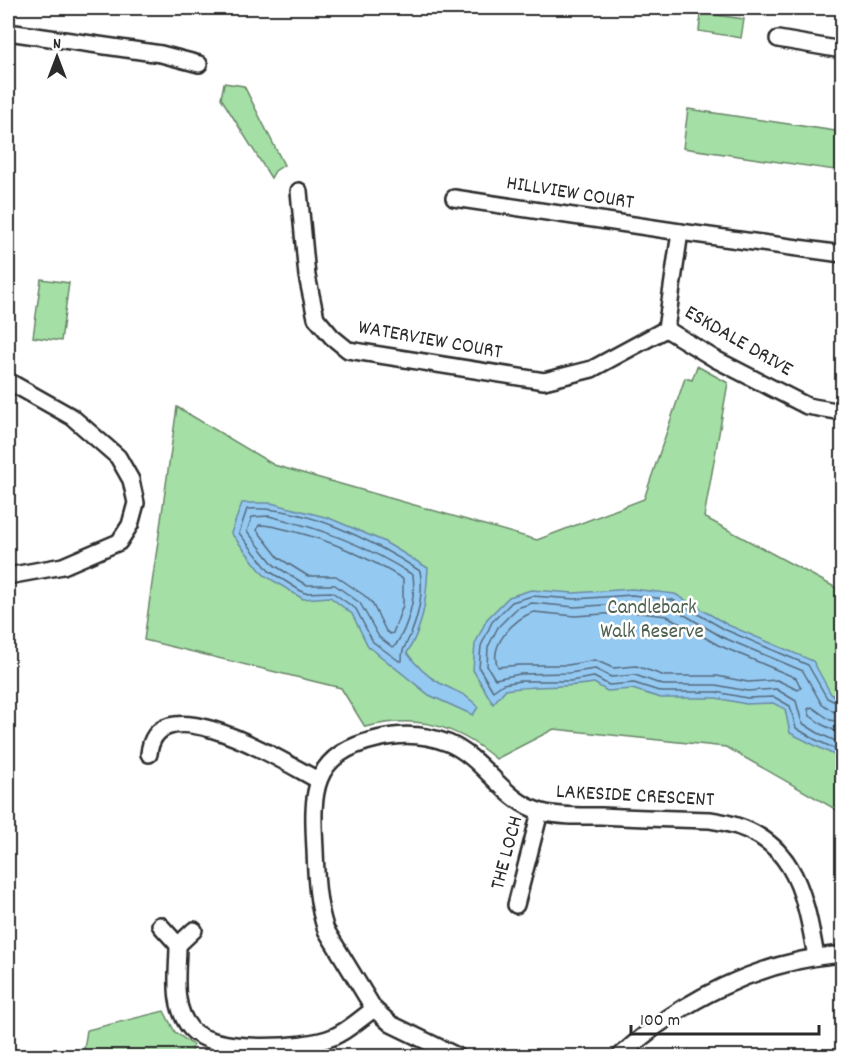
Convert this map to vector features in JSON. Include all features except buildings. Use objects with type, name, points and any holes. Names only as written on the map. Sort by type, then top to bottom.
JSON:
[{"type":"street","points":[[8,32],[161,54],[199,64]]},
{"type":"street","points":[[778,39],[843,50]]},
{"type":"street","name":"WATERVIEW COURT","points":[[299,191],[307,276],[316,318],[332,337],[348,350],[544,381],[592,369],[666,329]]},
{"type":"street","name":"HILLVIEW COURT","points":[[454,198],[843,254]]},
{"type":"street","name":"ESKDALE DRIVE","points":[[680,232],[666,329],[715,358],[807,405],[843,412]]},
{"type":"street","points":[[8,381],[72,417],[118,457],[131,480],[136,503],[130,525],[119,542],[63,566],[8,576]]},
{"type":"street","points":[[148,754],[150,742],[160,729],[171,725],[198,725],[240,740],[318,780]]},
{"type":"street","name":"LAKESIDE CRESCENT","points":[[457,1056],[391,1024],[374,1009],[326,930],[316,886],[312,808],[318,780],[337,756],[355,745],[399,735],[426,737],[450,744],[466,753],[519,801],[540,812],[575,816],[710,820],[731,824],[751,832],[781,855],[796,876],[808,915],[816,957]]},
{"type":"street","name":"THE LOCH","points":[[516,905],[540,812]]},
{"type":"street","points":[[160,925],[178,945],[177,1000],[190,1028],[210,1040],[264,1047],[302,1045],[334,1037],[374,1009]]},
{"type":"street","points":[[178,945],[194,930]]},
{"type":"street","points":[[620,1056],[642,1036],[676,1012],[718,989],[763,971],[816,957],[843,954]]},
{"type":"green space","points":[[701,13],[744,19],[741,38],[699,31]]},
{"type":"green space","points":[[224,83],[244,86],[284,165],[275,171],[271,178],[221,98]]},
{"type":"green space","points":[[688,109],[842,132],[842,171],[683,148]]},
{"type":"green space","points":[[41,279],[69,283],[61,341],[33,337]]},
{"type":"green space","name":"Candlebark Walk Reserve","points":[[697,366],[728,383],[704,517],[842,591],[842,813],[726,747],[554,729],[496,759],[466,738],[435,725],[402,722],[365,727],[341,688],[144,640],[177,407],[274,465],[537,540],[644,499],[685,378],[692,380]]},
{"type":"green space","points":[[164,1011],[175,1032],[193,1045],[190,1056],[83,1056],[87,1030]]},
{"type":"water","points":[[242,503],[271,503],[329,518],[383,541],[428,568],[423,612],[413,643],[407,653],[429,676],[473,702],[478,707],[473,715],[429,695],[368,646],[352,614],[330,597],[303,599],[264,575],[231,533]]},
{"type":"water","points":[[632,589],[675,594],[728,625],[813,661],[831,694],[842,701],[842,759],[790,733],[785,709],[773,703],[746,704],[716,698],[661,698],[632,689],[607,691],[594,683],[505,690],[493,704],[473,670],[475,644],[487,619],[509,597],[531,590],[574,593]]}]
